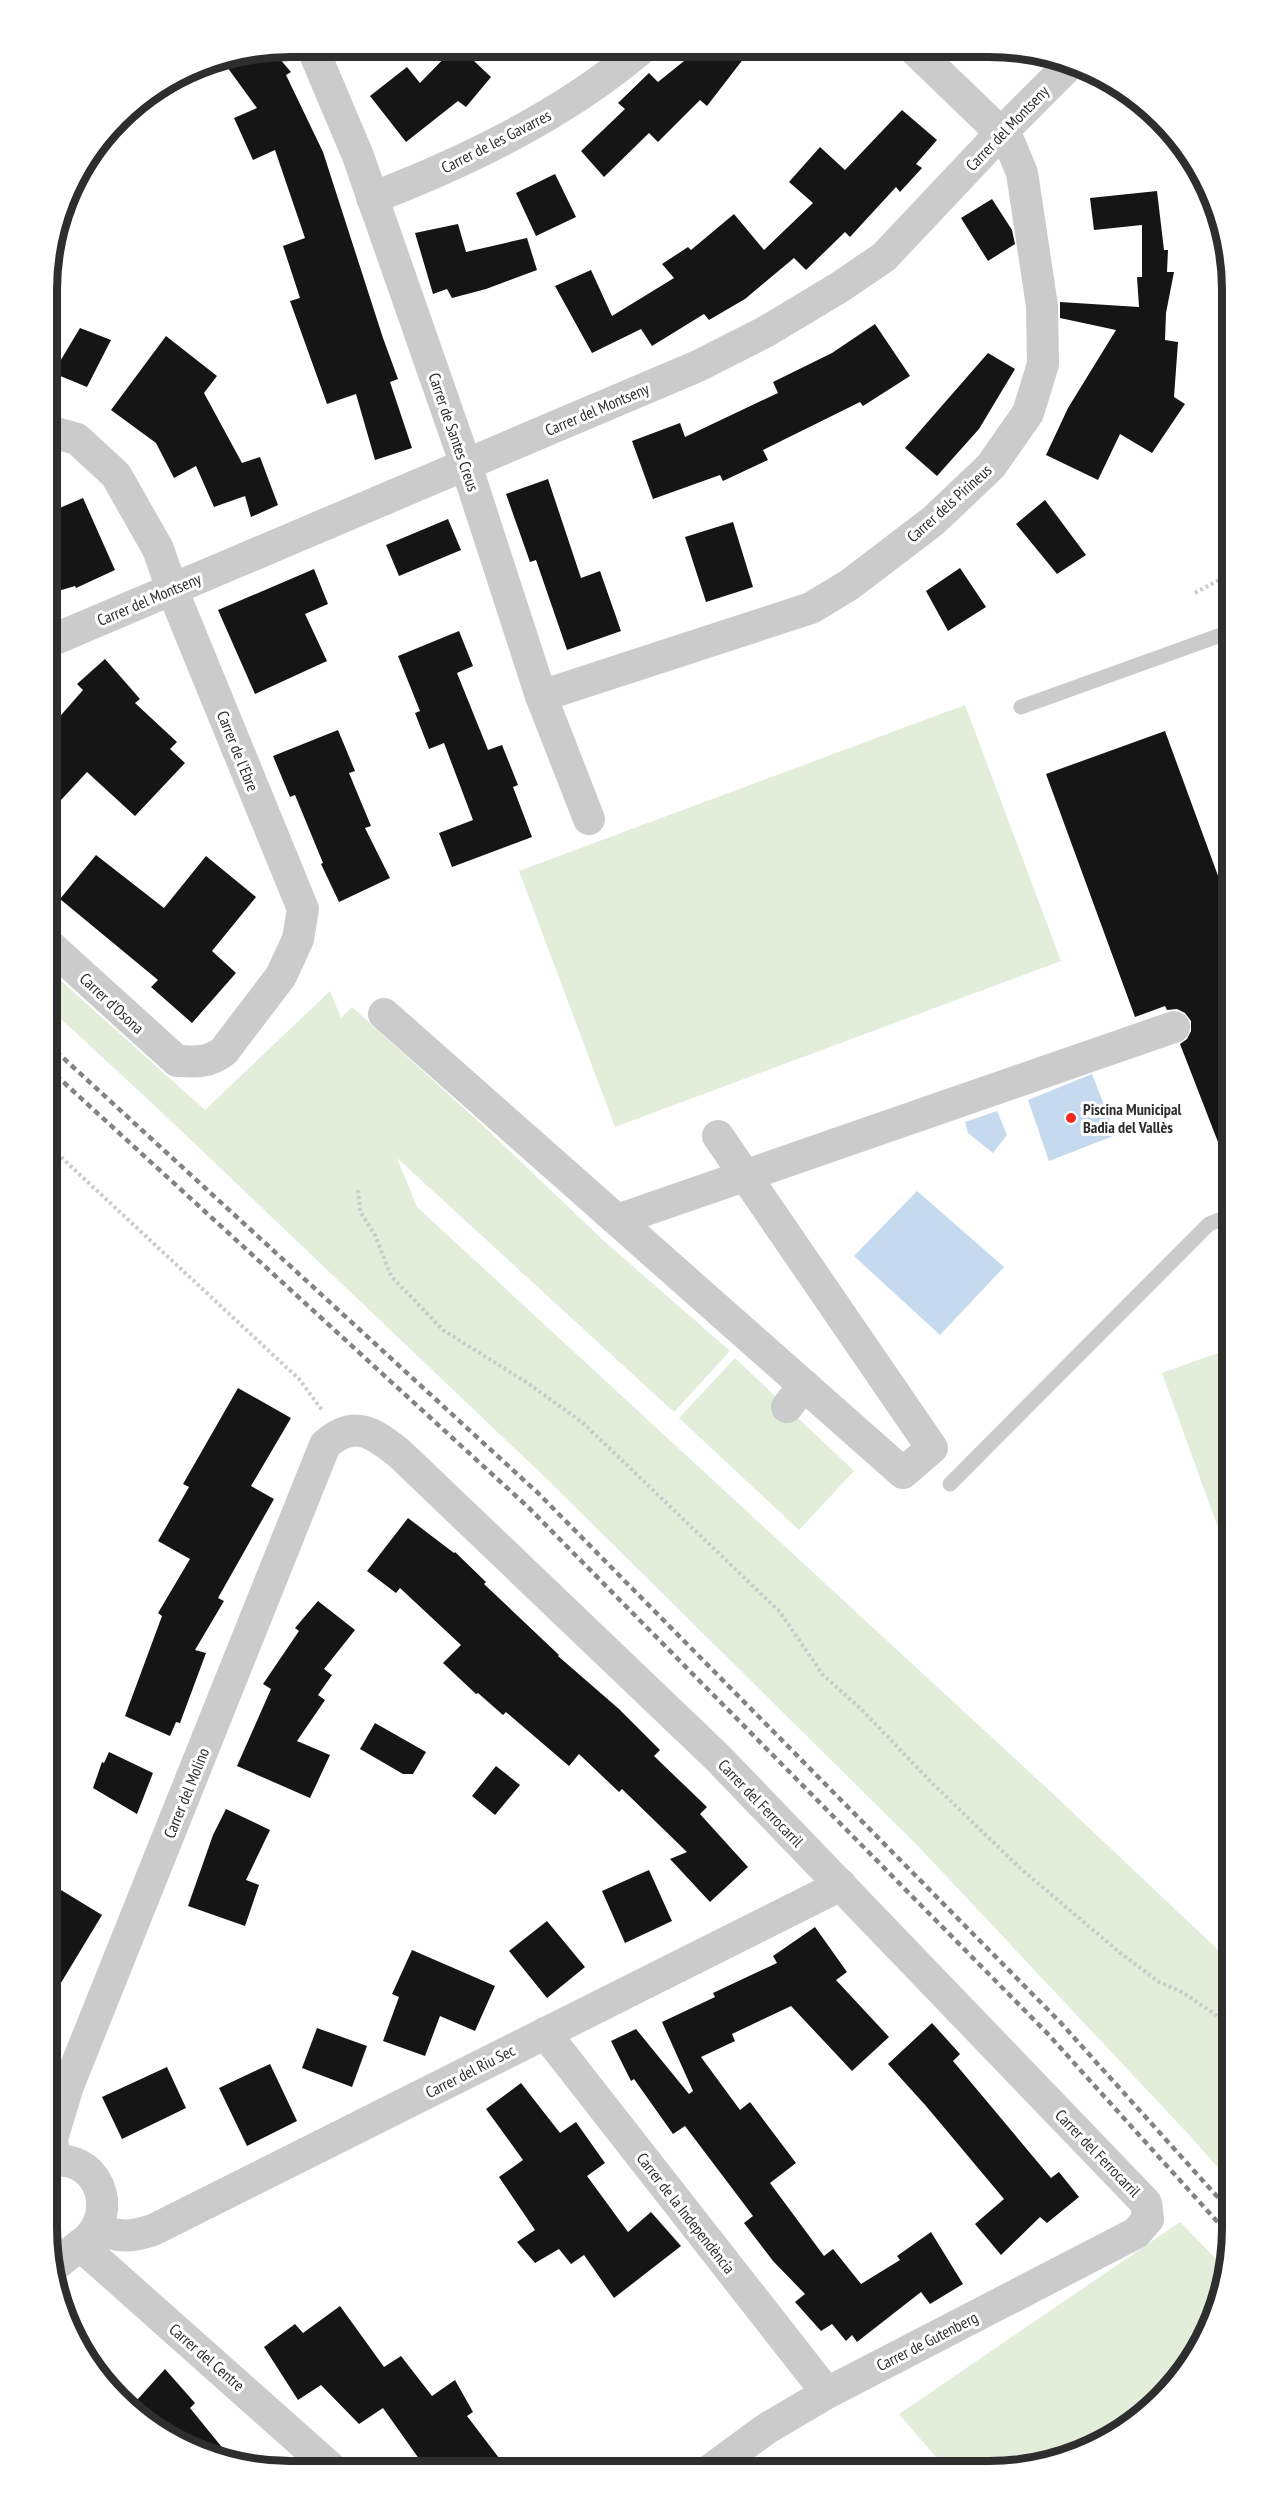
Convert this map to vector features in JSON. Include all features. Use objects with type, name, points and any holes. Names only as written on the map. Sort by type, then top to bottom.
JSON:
[{"type":"street","name":"Carrer de Santes Creus","points":[[316,57],[354,146],[466,465],[542,696],[589,819]]},
{"type":"street","name":"Carrer de les Gavarres","points":[[372,198],[412,182],[539,121],[611,74],[631,57]]},
{"type":"street","name":"Carrer dels Pirineus","points":[[542,696],[811,608],[849,585],[933,522],[991,466],[1028,413],[1043,364],[1042,306],[1022,173],[1010,144],[1001,133],[922,57]]},
{"type":"street","name":"Carrer del Montseny","points":[[57,638],[698,366],[765,332],[840,287],[884,257],[1065,69]]},
{"type":"street","name":"Carrer de l'Ebre","points":[[57,434],[77,440],[116,475],[158,549],[172,589],[303,909],[298,939],[281,976],[224,1051],[215,1058],[202,1062],[177,1060]]},
{"type":"street","name":"Carrer d'Osona","points":[[57,952],[177,1060]]},
{"type":"street","points":[[384,1014],[461,1094],[506,1135],[617,1220],[701,1310],[795,1396],[903,1473],[932,1448],[743,1176],[718,1136]]},
{"type":"street","points":[[617,1220],[1174,1027]]},
{"type":"street","name":"Carrer del Ferrocarril","points":[[338,1433],[358,1431],[375,1434],[400,1454],[718,1758],[1146,2204],[1148,2219]]},
{"type":"street","name":"Carrer del Molino","points":[[57,2122],[68,2086],[325,1445],[338,1433]]},
{"type":"street","name":"Carrer del Riu Sec","points":[[75,2241],[134,2236],[153,2230],[841,1886]]},
{"type":"street","name":"Carrer de la Independència","points":[[545,2033],[827,2393]]},
{"type":"street","points":[[57,2162],[71,2162],[89,2173],[99,2185],[103,2200],[100,2223],[75,2241],[59,2260]]},
{"type":"street","name":"Carrer de Gutenberg","points":[[723,2461],[766,2429],[827,2393],[1136,2233],[1148,2219]]},
{"type":"street","name":"Carrer del Centre","points":[[75,2241],[323,2461]]},
{"type":"lane","points":[[1021,707],[1222,635]]},
{"type":"lane","points":[[950,1484],[1209,1224],[1222,1219]]},
{"type":"path","points":[[1195,593],[1219,580],[1222,571]]},
{"type":"path","points":[[57,1153],[299,1379],[338,1433]]},
{"type":"path","points":[[358,1190],[360,1211],[375,1235],[391,1276],[443,1330],[526,1382],[583,1423],[780,1612],[823,1675],[860,1708],[933,1784],[1020,1868],[1119,1952],[1160,1982],[1182,1992],[1222,2021]]},
{"type":"green space","points":[[965,705],[1061,961],[615,1127],[519,871]]},
{"type":"green space","points":[[57,977],[205,1110],[330,991],[341,1018],[352,1007],[477,1120],[604,1241],[730,1351],[674,1412],[397,1158],[417,1207],[1051,1792],[1222,1954],[1222,2172],[917,1845],[550,1482],[57,1015]]},
{"type":"green space","points":[[1222,1352],[1222,1538],[1162,1373]]},
{"type":"green space","points":[[735,1358],[854,1471],[799,1530],[679,1418]]},
{"type":"green space","points":[[1180,2222],[1219,2262],[1210,2303],[1191,2345],[1174,2370],[1154,2393],[1131,2413],[1092,2437],[1064,2449],[1034,2457],[1004,2461],[939,2461],[899,2414]]},
{"type":"water","name":"Piscina Municipal Badia del Vallès","points":[[1092,1074],[1116,1135],[1049,1161],[1028,1100]]},
{"type":"water","points":[[997,1111],[1007,1135],[993,1153],[968,1133],[965,1122]]},
{"type":"water","points":[[917,1191],[1004,1267],[940,1335],[854,1256]]},
{"type":"building","points":[[278,57],[291,72],[286,75],[323,152],[398,379],[390,382],[412,448],[375,460],[356,394],[327,404],[290,301],[300,298],[283,246],[305,238],[275,150],[253,160],[234,118],[257,108],[226,66]]},
{"type":"building","points":[[445,57],[478,57],[474,61],[491,77],[466,107],[458,101],[406,142],[370,96],[407,67],[420,83]]},
{"type":"building","points":[[689,57],[745,57],[707,106],[700,100],[658,142],[649,133],[604,177],[581,151],[625,109],[618,103],[649,73],[658,82]]},
{"type":"building","points":[[902,110],[937,140],[916,164],[922,168],[900,192],[896,187],[850,237],[845,232],[806,270],[794,258],[745,299],[709,320],[704,314],[652,346],[641,329],[592,353],[555,286],[591,270],[612,316],[674,278],[662,264],[688,247],[691,250],[734,214],[764,250],[813,203],[789,182],[820,147],[845,170]]},
{"type":"building","points":[[555,174],[576,217],[536,236],[516,193]]},
{"type":"building","points":[[1157,191],[1164,250],[1168,250],[1167,272],[1174,272],[1166,313],[1165,340],[1178,342],[1174,397],[1185,404],[1152,453],[1120,434],[1098,480],[1046,455],[1068,408],[1116,330],[1060,318],[1060,302],[1139,307],[1137,277],[1142,277],[1142,225],[1094,230],[1090,198]]},
{"type":"building","points":[[992,199],[1012,230],[1015,244],[988,261],[961,218]]},
{"type":"building","points":[[458,224],[466,252],[527,238],[537,270],[486,289],[452,298],[447,289],[433,294],[415,233]]},
{"type":"building","points":[[875,324],[910,376],[863,406],[860,402],[763,450],[768,460],[723,481],[720,475],[653,499],[632,441],[680,423],[685,437],[778,393],[773,382],[832,353]]},
{"type":"building","points":[[80,328],[111,340],[87,387],[57,375],[57,366]]},
{"type":"building","points":[[166,336],[217,376],[204,393],[242,463],[260,457],[278,505],[251,517],[245,496],[214,507],[196,466],[174,478],[156,443],[111,410]]},
{"type":"building","points":[[988,353],[1015,369],[979,429],[937,476],[905,448]]},
{"type":"building","points":[[548,479],[581,578],[600,571],[621,631],[567,650],[536,560],[530,562],[506,494]]},
{"type":"building","points":[[83,498],[115,570],[76,588],[75,586],[57,591],[57,509]]},
{"type":"building","points":[[1045,500],[1086,555],[1057,574],[1016,524]]},
{"type":"building","points":[[448,519],[461,550],[399,576],[386,545]]},
{"type":"building","points":[[733,522],[753,587],[706,602],[685,537]]},
{"type":"building","points":[[960,568],[986,607],[948,631],[926,591]]},
{"type":"building","points":[[314,569],[328,604],[305,614],[327,661],[255,694],[218,610]]},
{"type":"building","points":[[459,631],[473,666],[457,673],[488,750],[502,745],[518,785],[513,787],[532,837],[452,867],[439,833],[473,820],[444,743],[429,749],[415,713],[420,711],[398,656]]},
{"type":"building","points":[[105,659],[140,699],[135,703],[177,742],[170,749],[185,763],[135,816],[87,772],[57,804],[57,720],[83,690],[77,684]]},
{"type":"building","points":[[338,730],[355,771],[349,773],[371,826],[365,828],[390,878],[339,902],[321,864],[323,863],[295,795],[290,797],[273,756]]},
{"type":"building","points":[[1165,731],[1222,887],[1222,1152],[1180,1044],[1187,1039],[1191,1031],[1191,1021],[1185,1013],[1177,1009],[1167,1010],[1165,1006],[1135,1017],[1046,774]]},
{"type":"building","points":[[96,855],[164,908],[206,856],[256,897],[212,951],[236,973],[192,1023],[151,987],[158,980],[60,899]]},
{"type":"building","points":[[238,1388],[291,1418],[251,1486],[274,1499],[218,1598],[224,1601],[195,1650],[206,1653],[180,1723],[176,1722],[170,1736],[125,1716],[162,1616],[158,1613],[190,1559],[158,1541],[189,1487],[183,1484]]},
{"type":"building","points":[[408,1518],[455,1552],[486,1582],[484,1584],[558,1656],[619,1709],[660,1750],[654,1756],[707,1807],[700,1814],[748,1867],[710,1902],[670,1859],[687,1852],[622,1789],[619,1792],[579,1754],[569,1766],[506,1712],[503,1715],[478,1693],[476,1694],[443,1663],[461,1645],[400,1588],[396,1593],[367,1571]]},
{"type":"building","points":[[318,1601],[355,1630],[324,1669],[332,1675],[318,1695],[325,1700],[297,1741],[330,1755],[310,1798],[237,1766],[271,1689],[263,1684],[299,1631],[295,1628]]},
{"type":"building","points":[[375,1723],[426,1752],[413,1774],[403,1774],[360,1749]]},
{"type":"building","points":[[109,1752],[153,1773],[137,1814],[93,1788],[102,1762],[104,1763]]},
{"type":"building","points":[[496,1766],[520,1785],[495,1815],[472,1796]]},
{"type":"building","points":[[226,1809],[270,1830],[246,1880],[259,1885],[245,1926],[188,1906],[213,1835]]},
{"type":"building","points":[[649,1870],[672,1921],[625,1943],[602,1891]]},
{"type":"building","points":[[57,1888],[102,1915],[57,1989]]},
{"type":"building","points":[[547,1921],[585,1967],[547,1998],[509,1951]]},
{"type":"building","points":[[815,1927],[847,1972],[836,1980],[889,2037],[852,2071],[791,2006],[732,2034],[735,2041],[701,2057],[740,2110],[750,2102],[796,2163],[770,2183],[824,2256],[833,2249],[861,2284],[900,2260],[897,2256],[931,2232],[963,2284],[930,2304],[921,2292],[857,2342],[852,2335],[846,2341],[832,2324],[821,2331],[795,2302],[805,2294],[773,2261],[744,2223],[753,2216],[685,2126],[673,2134],[634,2079],[631,2081],[611,2041],[636,2029],[689,2094],[693,2091],[662,2022],[715,1997],[713,1993],[777,1963],[773,1956]]},
{"type":"building","points":[[412,1950],[495,1986],[475,2031],[440,2016],[425,2056],[383,2041],[399,1997],[392,1994]]},
{"type":"building","points":[[932,2023],[960,2054],[953,2061],[1051,2178],[1059,2172],[1079,2197],[1047,2223],[1040,2217],[1001,2255],[975,2224],[1004,2199],[888,2064]]},
{"type":"building","points":[[317,2028],[367,2046],[352,2087],[302,2068]]},
{"type":"building","points":[[270,2064],[297,2121],[247,2146],[219,2088]]},
{"type":"building","points":[[167,2067],[186,2108],[122,2139],[102,2097]]},
{"type":"building","points":[[521,2083],[560,2133],[576,2122],[605,2163],[587,2176],[628,2232],[651,2212],[681,2246],[614,2298],[584,2255],[571,2264],[559,2249],[535,2263],[517,2242],[535,2230],[499,2177],[523,2160],[486,2109]]},
{"type":"building","points":[[340,2306],[384,2367],[401,2356],[432,2396],[455,2380],[473,2412],[467,2416],[499,2458],[495,2461],[421,2461],[383,2408],[359,2424],[321,2385],[298,2400],[264,2347],[295,2324],[303,2333]]},
{"type":"building","points":[[165,2369],[195,2403],[190,2408],[226,2452],[173,2430],[135,2402]]},
{"type":"railway","points":[[57,1052],[539,1494],[1060,2022],[1222,2202]]},
{"type":"railway","points":[[57,1076],[528,1507],[1047,2033],[1222,2227]]},
{"type":"place","name":"Piscina Municipal Badia del Vallès","points":[[1071,1118]]}]
